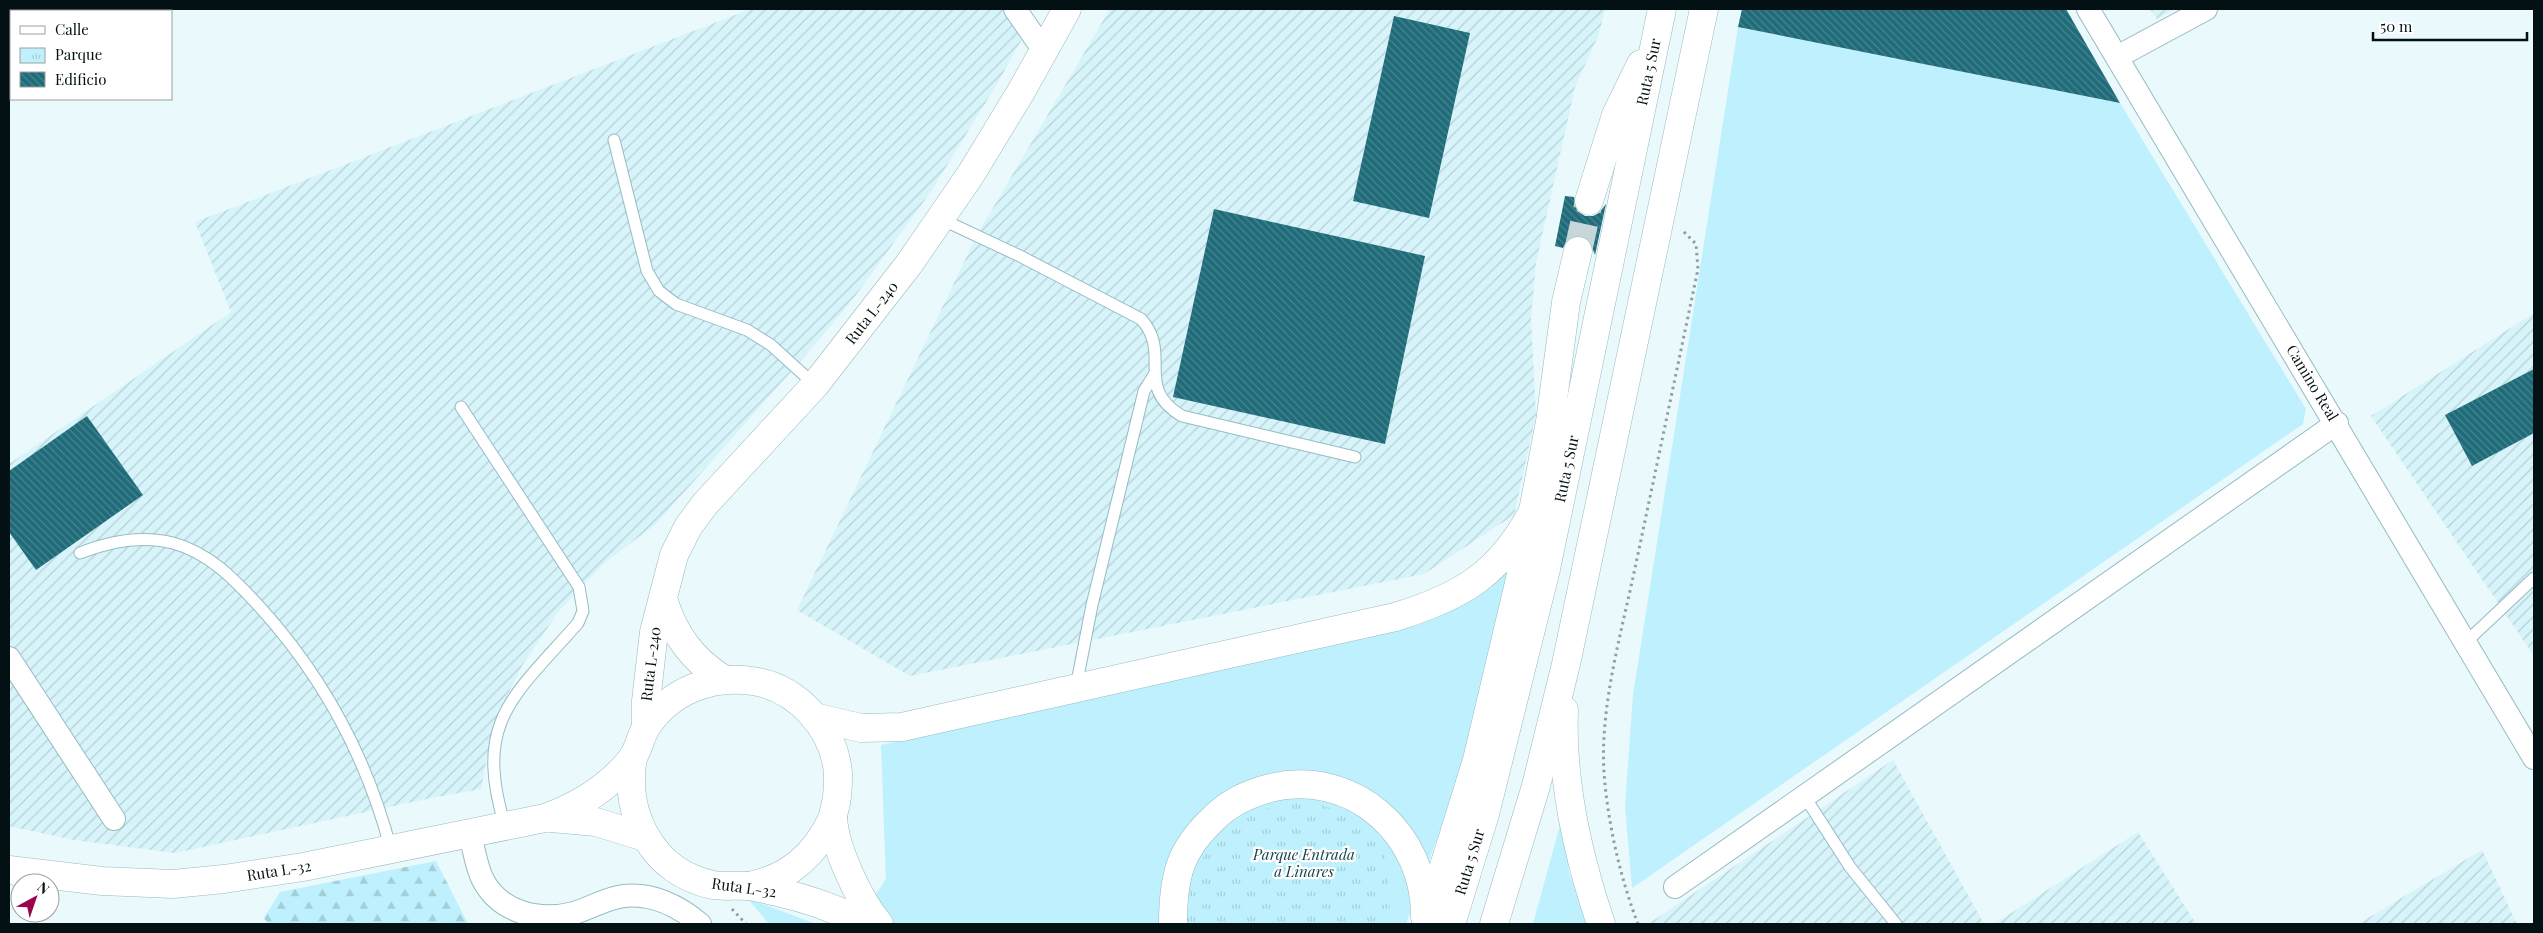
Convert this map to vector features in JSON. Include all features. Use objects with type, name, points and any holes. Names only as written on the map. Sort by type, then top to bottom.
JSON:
[{"type":"main road","name":"Ruta L-240","points":[[646,727],[650,652],[664,602],[674,555],[696,515],[815,385],[887,293],[941,219],[1044,51],[1067,9]]},
{"type":"main road","name":"Ruta 5 Sur","points":[[1451,924],[1485,814],[1533,625],[1662,9]]},
{"type":"main road","points":[[1494,924],[1528,816],[1566,664],[1704,9]]},
{"type":"main road","points":[[1589,201],[1616,115],[1656,37]]},
{"type":"main road","points":[[1425,924],[1476,760],[1520,580],[1550,422],[1566,302],[1578,251]]},
{"type":"main road","points":[[814,717],[862,728],[888,729],[1394,617],[1442,601],[1468,587],[1499,562],[1519,536],[1533,511]]},
{"type":"main road","name":"Ruta L-240","points":[[664,602],[675,632],[684,645],[708,670],[723,679]]},
{"type":"main road","points":[[1566,664],[1564,718],[1570,800],[1580,854],[1601,924]]},
{"type":"main road","name":"Ruta L-32","points":[[9,870],[55,877],[173,884],[224,879],[303,867],[505,828],[545,818],[562,812],[595,794],[633,757],[646,727],[661,709],[679,694],[700,684],[723,679],[757,681],[773,686],[795,700],[814,717],[830,743],[838,772],[838,788],[833,817],[847,869],[866,906],[879,924]]},
{"type":"main road","points":[[633,757],[630,778],[631,798],[646,837]]},
{"type":"main road","points":[[1173,924],[1179,872],[1186,852],[1199,833],[1222,809],[1240,798],[1260,791],[1293,785],[1331,789],[1356,798],[1378,812],[1395,828],[1406,845],[1418,873],[1424,905],[1425,924]]},
{"type":"main road","points":[[747,886],[779,877],[806,858],[817,846],[833,817]]},
{"type":"main road","name":"Ruta L-32","points":[[545,818],[596,822],[646,837],[668,863],[697,880],[713,885],[747,886],[818,904],[867,924]]},
{"type":"street","points":[[1015,9],[1044,51]]},
{"type":"street","name":"Camino Real","points":[[2088,9],[2337,424],[2534,758]]},
{"type":"street","points":[[2117,57],[2206,9]]},
{"type":"street","points":[[1675,887],[2337,424]]},
{"type":"street","points":[[9,658],[114,819]]},
{"type":"street","points":[[470,834],[479,871],[488,887],[502,902],[520,912],[536,916],[554,917],[576,912],[615,898],[635,896],[669,904],[700,924]]},
{"type":"lane","points":[[614,140],[647,271],[659,291],[676,304],[747,330],[771,345],[815,385]]},
{"type":"lane","points":[[941,219],[1020,256],[1141,319],[1148,326],[1156,345],[1154,375],[1159,396],[1165,404],[1182,416],[1354,457]]},
{"type":"lane","points":[[1076,688],[1092,605],[1142,400],[1154,375]]},
{"type":"lane","points":[[461,407],[580,587],[583,611],[578,624],[514,696],[501,720],[493,751],[492,769],[505,828]]},
{"type":"lane","points":[[80,553],[117,541],[155,540],[181,546],[206,557],[234,579],[289,641],[330,700],[358,753],[371,784],[391,850]]},
{"type":"lane","points":[[2465,643],[2534,578]]},
{"type":"lane","points":[[1806,797],[1850,867],[1896,924]]},
{"type":"path","points":[[1638,924],[1623,880],[1604,773],[1608,704],[1698,269],[1696,244],[1686,231],[1660,221]]},
{"type":"shaded area","points":[[751,9],[1005,9],[1027,30],[997,84],[932,190],[856,295],[814,346],[656,524],[603,564],[558,612],[522,666],[507,696],[487,757],[481,789],[175,853],[74,840],[9,826],[9,464],[231,312],[195,222]]},
{"type":"shaded area","points":[[1110,9],[1605,9],[1599,34],[1575,87],[1536,263],[1531,320],[1536,415],[1514,515],[1424,574],[910,676],[797,610],[977,235]]},
{"type":"shaded area","points":[[2150,9],[2175,9],[2157,19]]},
{"type":"shaded area","points":[[2534,313],[2534,656],[2371,416]]},
{"type":"shaded area","points":[[1893,760],[1984,924],[1652,924],[1651,922]]},
{"type":"shaded area","points":[[2138,832],[2196,924],[1994,924]]},
{"type":"shaded area","points":[[2482,850],[2517,924],[2358,924]]},
{"type":"green space","points":[[1738,27],[2120,103],[2306,409],[2303,424],[1632,888],[1625,806],[1633,695]]},
{"type":"green space","points":[[1515,559],[1460,775],[1406,924],[856,924],[886,879],[881,745],[1397,627]]},
{"type":"green space","name":"Parque Entrada a Linares","points":[[1308,801],[1352,815],[1384,845],[1391,901],[1385,924],[1187,924],[1186,888],[1216,835],[1264,809]]},
{"type":"green space","points":[[1563,814],[1569,872],[1587,924],[1533,924]]},
{"type":"green space","points":[[436,861],[468,924],[268,924],[264,918],[280,892]]},
{"type":"green space","points":[[747,898],[816,924],[769,924]]},
{"type":"building","points":[[1742,9],[2066,9],[2120,103],[1738,27]]},
{"type":"building","points":[[1394,16],[1470,33],[1429,218],[1353,201]]},
{"type":"building","points":[[1565,196],[1574,197],[1577,211],[1585,216],[1593,216],[1599,213],[1606,204],[1595,255],[1589,240],[1581,236],[1573,236],[1567,240],[1563,248],[1555,246]]},
{"type":"building","points":[[1214,209],[1425,256],[1385,444],[1173,397]]},
{"type":"building","points":[[2534,369],[2534,433],[2472,466],[2445,415]]},
{"type":"building","points":[[87,416],[143,495],[36,570],[9,532],[9,471]]},
{"type":"tunnel","points":[[1578,251],[1589,201]]}]
